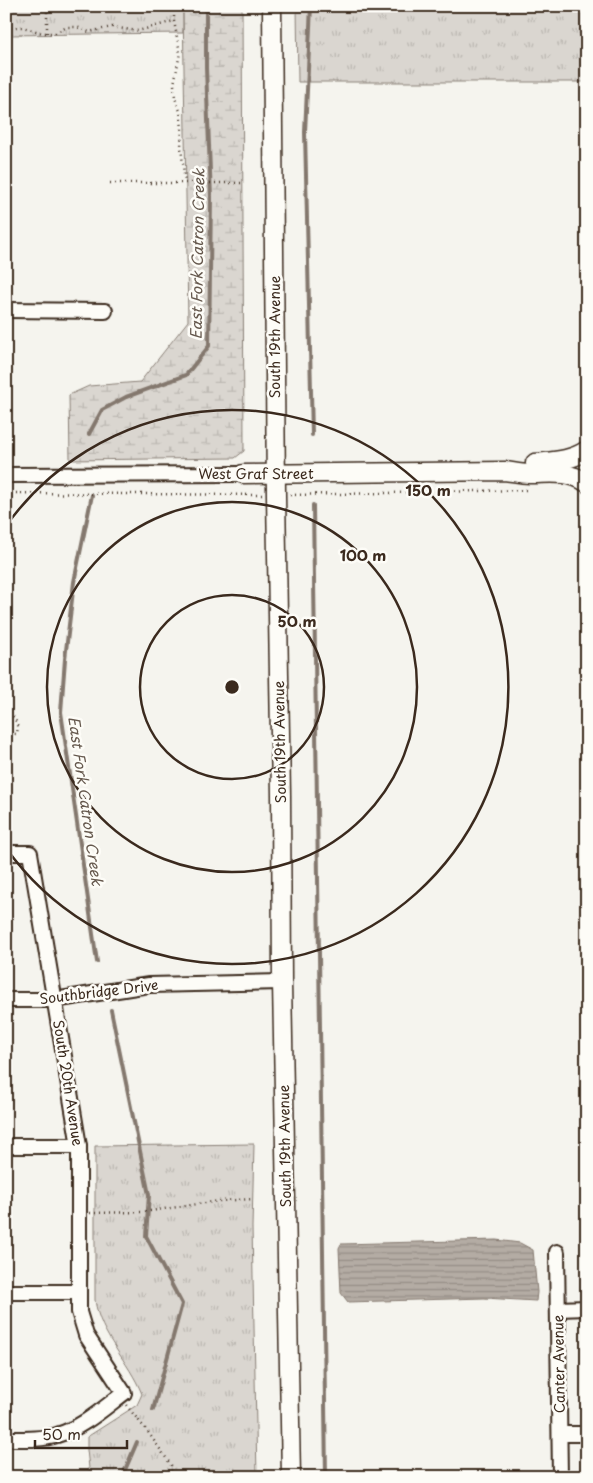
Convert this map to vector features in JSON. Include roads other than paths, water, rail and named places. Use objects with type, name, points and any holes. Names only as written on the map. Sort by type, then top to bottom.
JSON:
[{"type":"main road","name":"South 19th Avenue","points":[[272,6],[282,982],[291,1477]]},
{"type":"main road","name":"West Graf Street","points":[[505,471],[534,463],[564,460],[579,456],[587,450]]},
{"type":"main road","points":[[587,460],[587,475]]},
{"type":"main road","name":"West Graf Street","points":[[243,474],[505,471],[528,474],[564,473],[587,483]]},
{"type":"street","points":[[6,310],[105,311]]},
{"type":"street","name":"West Graf Street","points":[[6,475],[243,474]]},
{"type":"street","name":"South 20th Avenue","points":[[6,853],[30,853],[79,1146],[79,1312],[86,1335],[121,1394],[86,1421],[57,1436],[6,1439]]},
{"type":"street","name":"Southbridge Drive","points":[[6,1000],[54,1000],[148,985],[282,982]]},
{"type":"street","points":[[6,1146],[79,1146]]},
{"type":"street","name":"Canter Avenue","points":[[558,1252],[560,1477]]},
{"type":"street","points":[[6,1292],[78,1292]]},
{"type":"street","points":[[558,1309],[587,1308]]},
{"type":"street","points":[[560,1434],[587,1434]]},
{"type":"waterway","name":"East Fork Catron Creek","points":[[89,434],[102,410],[126,397],[186,375],[209,346],[211,198],[206,68],[206,6]]},
{"type":"waterway","points":[[311,6],[305,132],[312,435]]},
{"type":"waterway","name":"East Fork Catron Creek","points":[[92,495],[74,582],[61,712],[97,962]]},
{"type":"waterway","points":[[313,505],[326,1477]]},
{"type":"waterway","name":"East Fork Catron Creek","points":[[111,1010],[149,1195],[146,1236],[182,1304],[153,1410]]},
{"type":"waterway","name":"East Fork Catron Creek","points":[[122,1477],[137,1442]]}]
